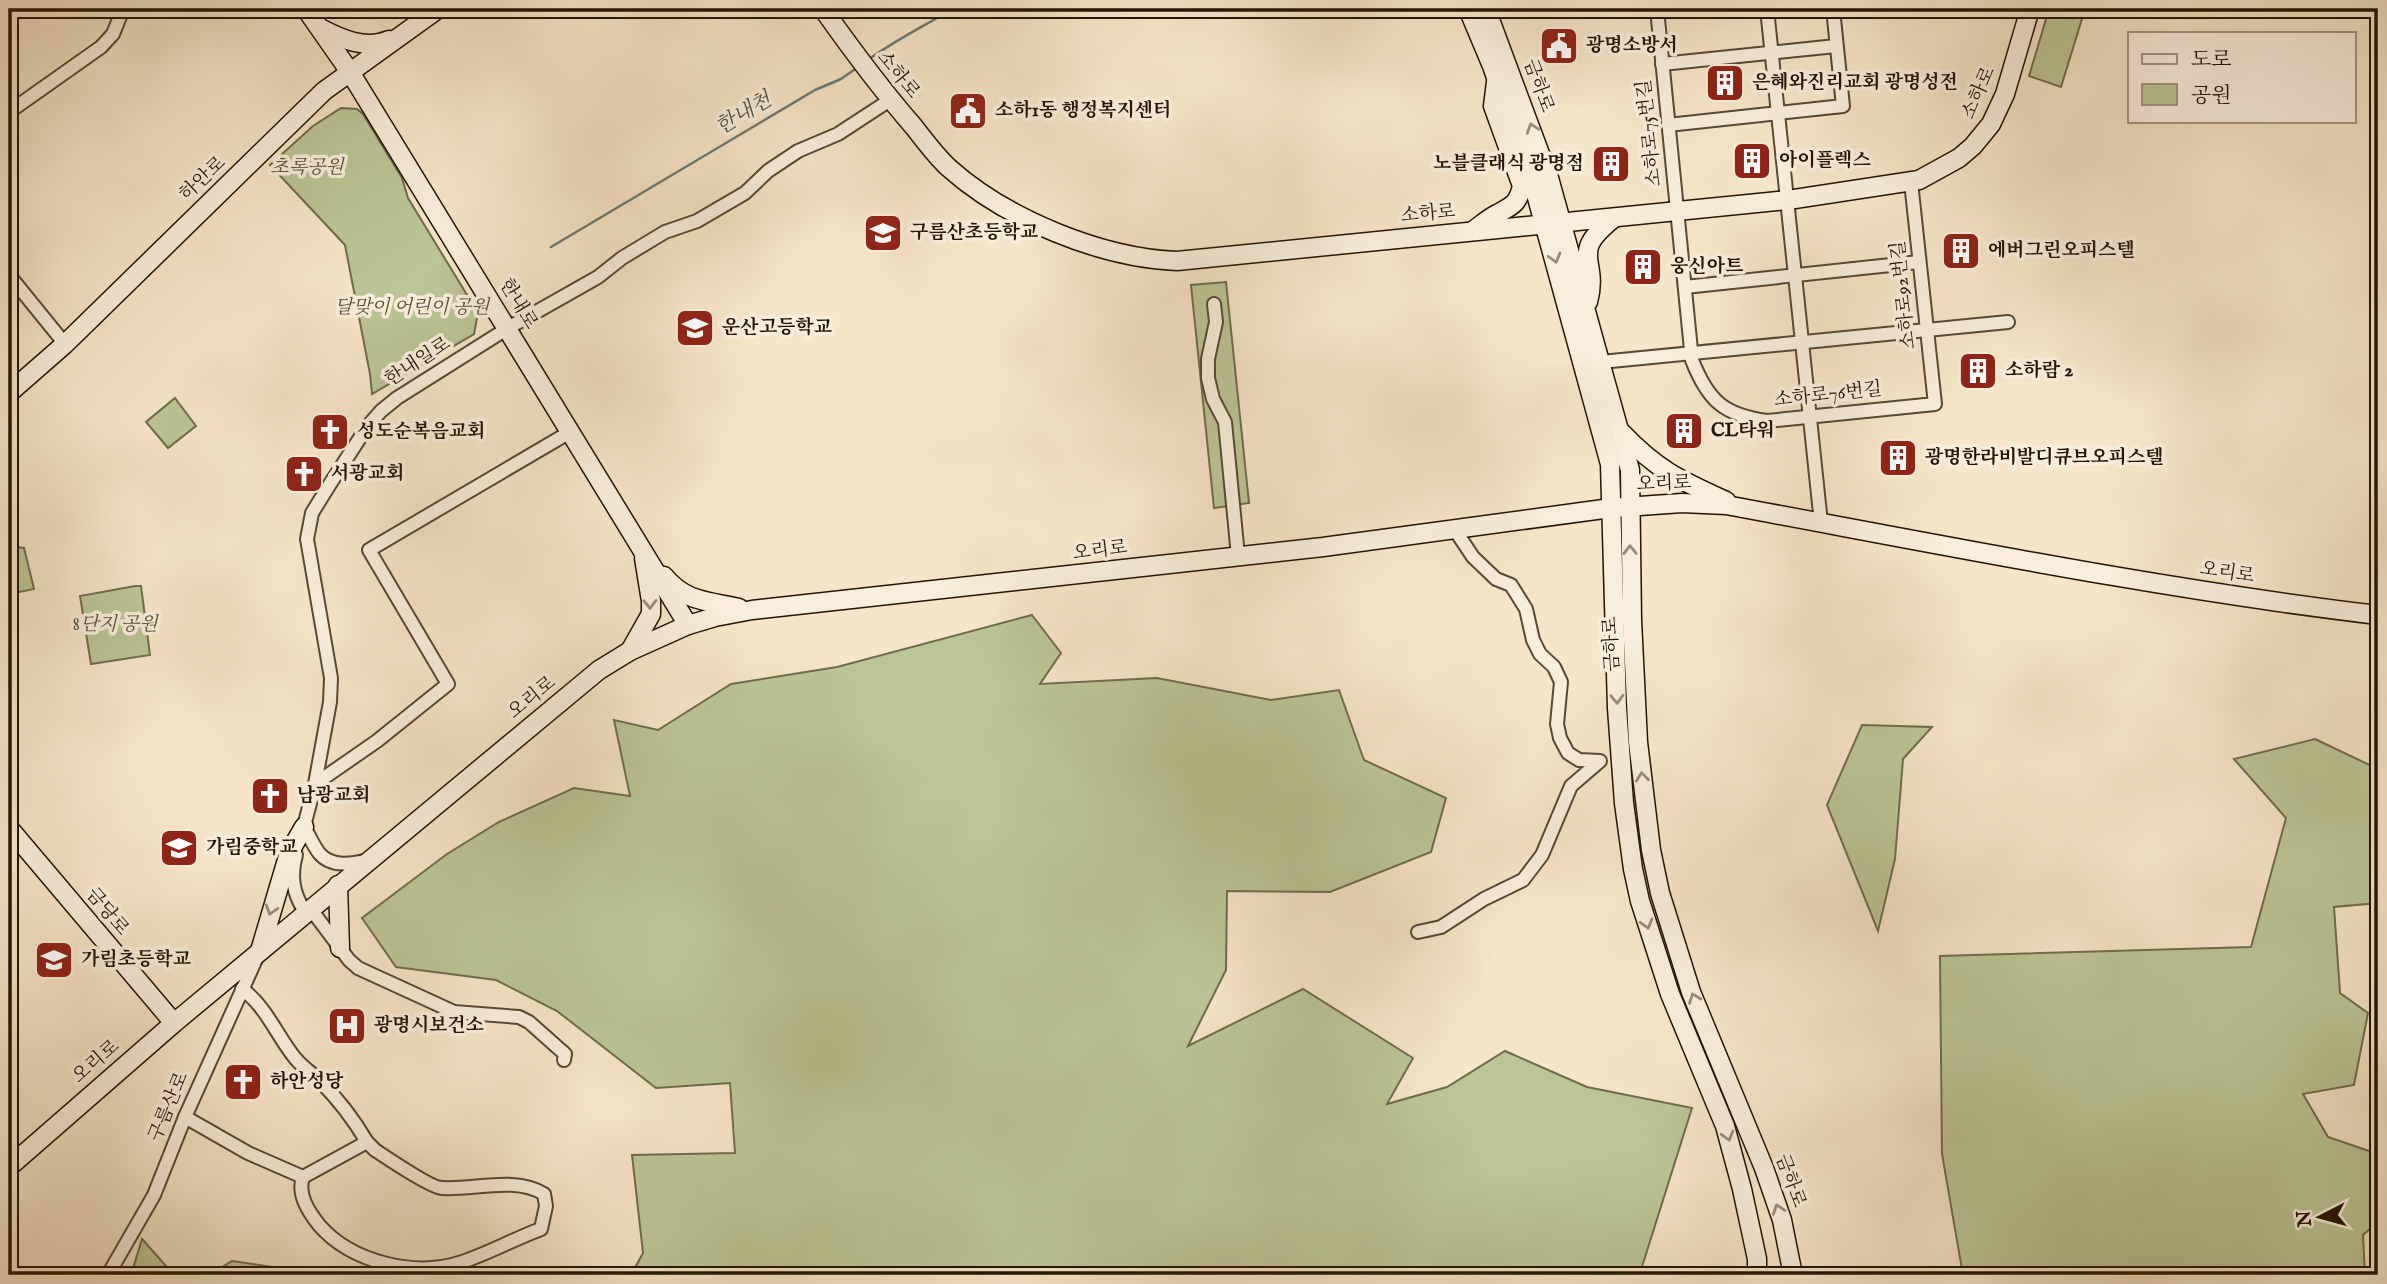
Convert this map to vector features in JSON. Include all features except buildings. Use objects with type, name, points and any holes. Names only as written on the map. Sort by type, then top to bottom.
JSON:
[{"type":"main road","name":"한내로","points":[[306,9],[350,72],[688,625]]},
{"type":"main road","name":"하안로","points":[[9,393],[65,344],[324,91],[438,9]]},
{"type":"main road","name":"소하로","points":[[823,9],[890,100],[948,167],[986,196],[1028,220],[1074,238],[1126,255],[1151,260],[1178,261],[1788,200],[1910,182],[1946,167],[1983,135],[2005,94],[2028,13]]},
{"type":"main road","name":"금하로","points":[[1468,9],[1586,309],[1630,470],[1632,620],[1638,742],[1660,893],[1691,992],[1782,1220],[1793,1275]]},
{"type":"main road","name":"금하로","points":[[1486,9],[1531,128],[1610,464],[1617,708],[1624,803],[1640,901],[1670,994],[1725,1126],[1742,1189],[1757,1259],[1757,1275]]},
{"type":"main road","points":[[320,27],[340,37],[367,44],[378,44],[402,34]]},
{"type":"main road","points":[[1473,231],[1496,214],[1511,208],[1519,199],[1522,186],[1493,106],[1496,78]]},
{"type":"main road","points":[[1586,309],[1592,288],[1587,253],[1590,240],[1614,218]]},
{"type":"main road","points":[[1619,429],[1648,460],[1668,474],[1738,507]]},
{"type":"main road","name":"오리로","points":[[9,1167],[308,910],[599,670],[630,651],[688,625],[752,610],[1237,556],[1611,508],[1682,503],[1738,507],[2042,565],[2378,615]]},
{"type":"main road","points":[[643,551],[668,581],[688,596],[705,603],[752,610]]},
{"type":"main road","points":[[630,651],[651,614],[652,601],[643,551]]},
{"type":"main road","points":[[260,951],[289,853],[304,827]]},
{"type":"main road","name":"금당로","points":[[9,828],[174,1023]]},
{"type":"main road","points":[[338,885],[340,948]]},
{"type":"street","points":[[9,112],[101,47],[113,34],[123,9]]},
{"type":"street","name":"소하로75번길","points":[[1657,9],[1677,211]]},
{"type":"street","points":[[1767,9],[1821,523]]},
{"type":"street","points":[[1668,125],[1843,106],[1832,9]]},
{"type":"street","points":[[1662,64],[1836,46]]},
{"type":"street","name":"한내일로","points":[[564,1060],[565,1054],[529,1022],[519,1017],[454,1012],[358,968],[294,890],[293,869],[315,783],[330,702],[331,678],[307,539],[313,513],[352,450],[381,411],[397,398],[508,328],[598,277],[622,258],[665,232],[697,221],[745,194],[768,171],[798,151],[838,134],[890,100]]},
{"type":"street","name":"소하로92번길","points":[[1910,182],[1935,404]]},
{"type":"street","name":"소하로76번길","points":[[1677,211],[1692,353],[1700,381],[1727,411],[1740,417],[1767,421],[1935,404]]},
{"type":"street","points":[[1685,287],[1919,262]]},
{"type":"street","points":[[9,275],[65,344]]},
{"type":"street","points":[[1214,304],[1216,323],[1208,359],[1208,378],[1213,399],[1225,422],[1237,556]]},
{"type":"street","points":[[1601,362],[2008,322]]},
{"type":"street","points":[[315,783],[377,741],[449,684],[369,550],[570,432]]},
{"type":"street","points":[[1455,530],[1473,557],[1496,579],[1511,585],[1527,609],[1533,640],[1540,654],[1554,667],[1561,682],[1557,724],[1560,738],[1568,753],[1579,760],[1600,761]]},
{"type":"street","points":[[1418,932],[1441,927],[1484,899],[1523,880],[1542,855],[1571,786],[1620,748]]},
{"type":"street","points":[[304,827],[318,853],[325,858],[344,864],[369,860]]},
{"type":"street","name":"구름산로","points":[[108,1275],[154,1195],[185,1117],[260,951]]},
{"type":"street","points":[[242,989],[250,994],[270,1020],[284,1045],[298,1062],[353,1119],[375,1150],[440,1188],[533,1186],[544,1194],[547,1206],[541,1229],[459,1263],[417,1268],[384,1265],[352,1251],[325,1232],[313,1217],[301,1195],[300,1185],[303,1177],[367,1142]]},
{"type":"street","points":[[185,1117],[248,1153],[303,1177]]},
{"type":"green space","points":[[2049,9],[2085,9],[2061,87],[2029,76]]},
{"type":"green space","name":"달맞이 어린이 공원","points":[[341,108],[357,109],[363,114],[402,178],[408,198],[478,313],[474,334],[372,394],[345,245],[270,165],[313,126]]},
{"type":"green space","points":[[1226,282],[1249,503],[1214,508],[1191,285]]},
{"type":"green space","points":[[175,398],[196,426],[168,448],[146,422]]},
{"type":"green space","points":[[9,546],[24,548],[34,589],[9,594]]},
{"type":"green space","name":"8단지 공원","points":[[141,586],[150,655],[91,664],[80,596]]},
{"type":"green space","points":[[1032,615],[1061,653],[1040,684],[1157,678],[1271,700],[1339,690],[1364,760],[1446,798],[1431,852],[1330,892],[1227,891],[1226,970],[1188,1046],[1303,989],[1413,1058],[1387,1104],[1447,1087],[1505,1051],[1587,1087],[1692,1108],[1641,1270],[1642,1275],[631,1275],[643,1253],[632,1155],[735,1153],[730,1083],[656,1088],[557,1011],[496,980],[396,967],[362,918],[447,854],[499,822],[574,788],[630,796],[614,720],[658,730],[731,684],[837,667]]},
{"type":"green space","points":[[1862,725],[1932,727],[1903,759],[1895,859],[1878,931],[1827,805]]},
{"type":"green space","points":[[2315,739],[2378,769],[2378,903],[2334,907],[2340,993],[2368,1013],[2354,1085],[2303,1094],[2328,1137],[2378,1154],[2378,1222],[2363,1235],[2365,1275],[1963,1275],[1942,1154],[1940,956],[2251,947],[2286,818],[2234,759]]},
{"type":"green space","points":[[142,1239],[174,1275],[131,1275]]},
{"type":"green space","points":[[232,1261],[301,1271],[300,1275],[209,1275]]},
{"type":"waterway","name":"한내천","points":[[869,59],[953,9]]},
{"type":"waterway","name":"한내천","points":[[551,247],[858,67]]},
{"type":"place","name":"광명소방서","points":[[1559,46]]},
{"type":"place","name":"은혜와진리교회 광명성전","points":[[1725,83]]},
{"type":"place","name":"소하1동 행정복지센터","points":[[968,111]]},
{"type":"place","name":"아이플렉스","points":[[1752,161]]},
{"type":"place","name":"노블클래식 광명점","points":[[1611,164]]},
{"type":"place","name":"구름산초등학교","points":[[883,233]]},
{"type":"place","name":"에버그린오피스텔","points":[[1961,251]]},
{"type":"place","name":"웅신아트","points":[[1643,267]]},
{"type":"place","name":"운산고등학교","points":[[695,328]]},
{"type":"place","name":"소하람 2","points":[[1978,371]]},
{"type":"place","name":"CL타워","points":[[1684,431]]},
{"type":"place","name":"성도순복음교회","points":[[330,432]]},
{"type":"place","name":"광명한라비발디큐브오피스텔","points":[[1898,458]]},
{"type":"place","name":"서광교회","points":[[304,474]]},
{"type":"place","name":"남광교회","points":[[270,796]]},
{"type":"place","name":"가림중학교","points":[[179,848]]},
{"type":"place","name":"가림초등학교","points":[[54,960]]},
{"type":"place","name":"광명시보건소","points":[[347,1026]]},
{"type":"place","name":"하안성당","points":[[243,1082]]},
{"type":"park label","name":"초록공원","points":[[307,168]]}]
